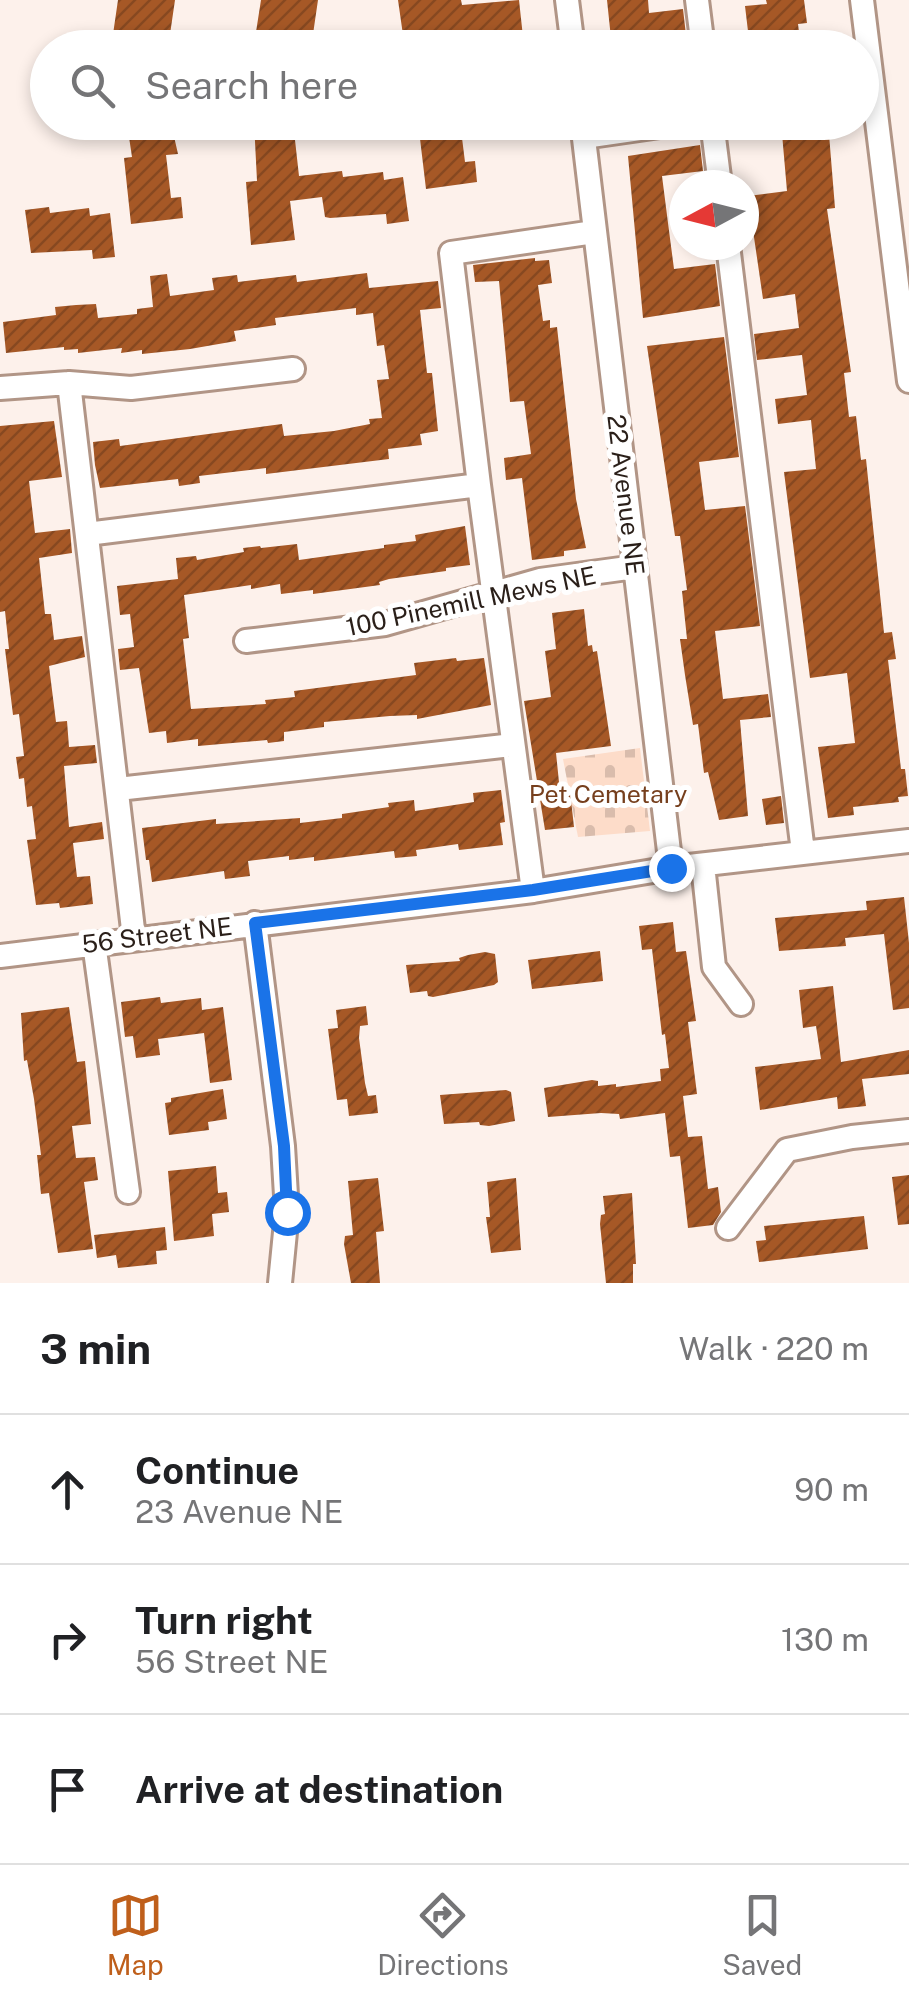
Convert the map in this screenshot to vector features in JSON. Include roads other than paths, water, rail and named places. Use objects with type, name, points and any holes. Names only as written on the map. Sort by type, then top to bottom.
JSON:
[{"type":"street","points":[[567,0],[571,30]]},
{"type":"street","points":[[697,0],[701,30]]},
{"type":"street","points":[[862,0],[867,30]]},
{"type":"street","points":[[879,109],[901,250],[909,381]]},
{"type":"street","name":"22 Avenue NE","points":[[584,140],[671,868]]},
{"type":"street","points":[[714,140],[718,170]]},
{"type":"street","points":[[533,890],[452,253],[594,232]]},
{"type":"street","points":[[730,260],[803,852]]},
{"type":"street","points":[[0,388],[69,383],[131,388],[293,369]]},
{"type":"street","points":[[69,383],[134,938]]},
{"type":"street","points":[[87,534],[479,484]]},
{"type":"street","name":"100 Pinemill Mews NE","points":[[246,641],[385,624],[540,580],[636,568]]},
{"type":"street","points":[[118,789],[512,745]]},
{"type":"street","name":"56 Street NE","points":[[0,956],[533,890],[671,868],[909,841]]},
{"type":"street","points":[[703,865],[714,966],[741,1004]]},
{"type":"street","points":[[255,923],[284,1146],[287,1212],[280,1283]]},
{"type":"street","points":[[94,943],[128,1192]]},
{"type":"street","points":[[728,1228],[787,1150],[909,1131]]},
{"type":"park label","name":"Pet Cemetary","points":[[608,794]]}]
